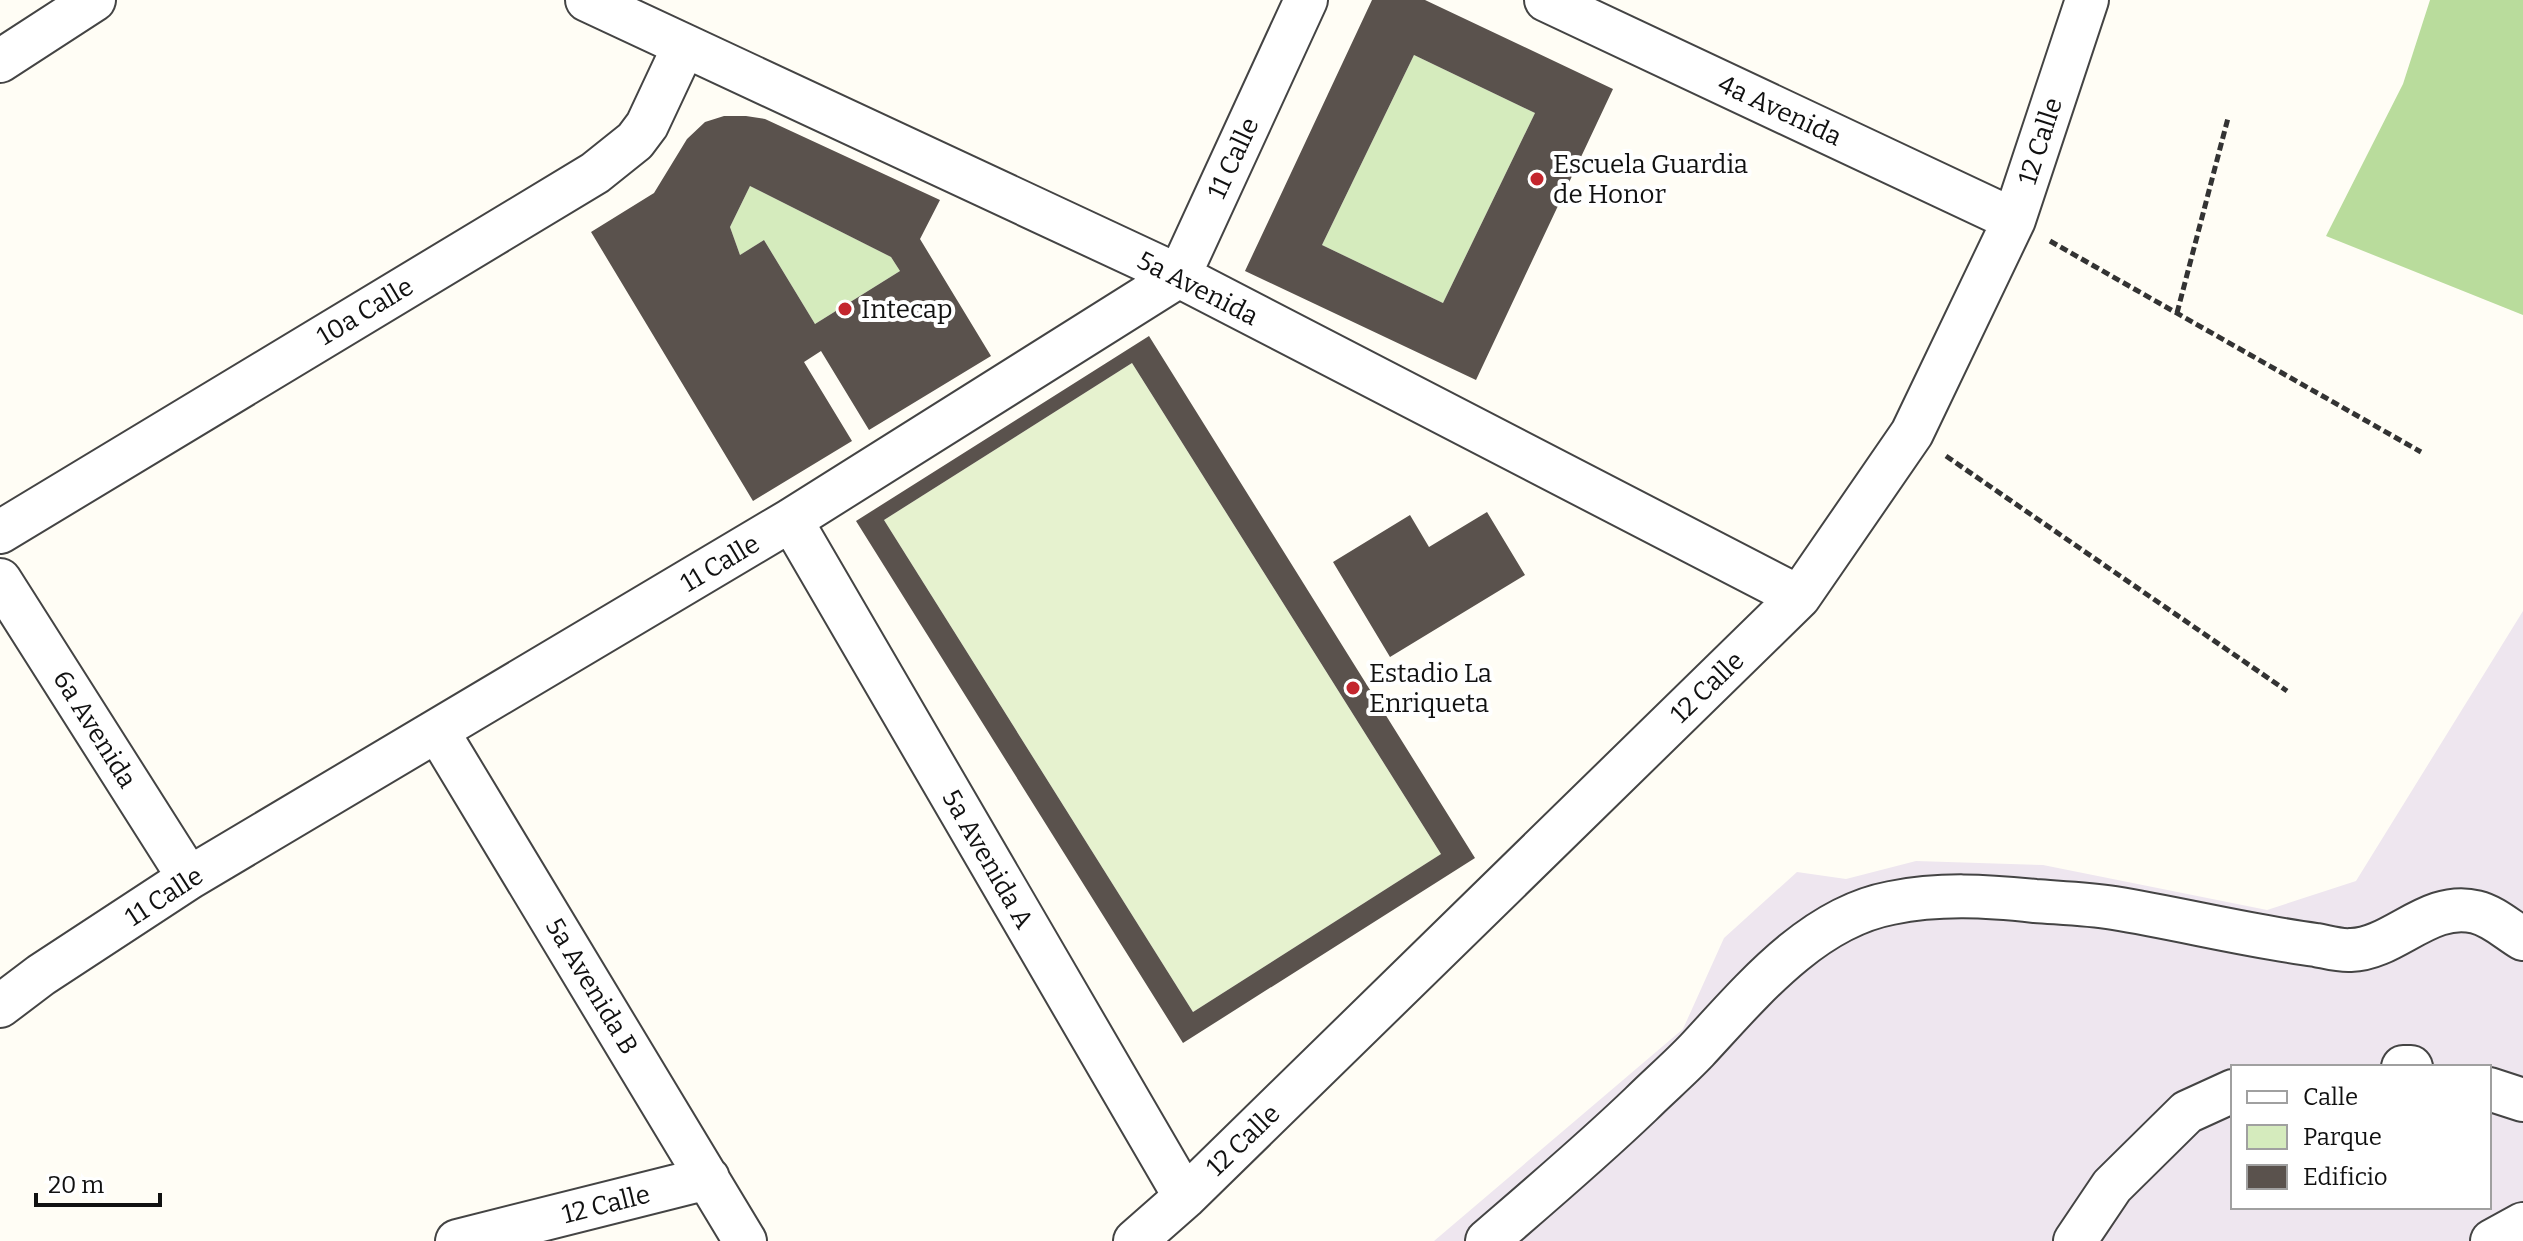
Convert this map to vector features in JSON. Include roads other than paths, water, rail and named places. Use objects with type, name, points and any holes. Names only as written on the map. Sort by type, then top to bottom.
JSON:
[{"type":"street","points":[[0,61],[94,0]]},
{"type":"street","name":"5a Avenida","points":[[587,0],[1179,276],[1799,597]]},
{"type":"street","name":"11 Calle","points":[[0,1006],[41,975],[189,878],[791,520],[1179,276],[1306,0]]},
{"type":"street","name":"4a Avenida","points":[[1546,0],[2014,220]]},
{"type":"street","name":"12 Calle","points":[[1135,1241],[1185,1197],[1799,597],[1912,433],[2014,220],[2087,0]]},
{"type":"street","name":"10a Calle","points":[[0,532],[595,173],[635,141],[647,125],[684,46]]},
{"type":"street","name":"5a Avenida A","points":[[791,520],[1185,1197]]},
{"type":"street","name":"6a Avenida","points":[[0,580],[189,878]]},
{"type":"street","name":"5a Avenida B","points":[[438,732],[745,1241]]},
{"type":"street","points":[[1487,1241],[1601,1143],[1696,1051],[1752,989],[1786,960],[1822,932],[1855,913],[1889,903],[1981,895],[2112,908],[2353,951],[2381,942],[2444,912],[2460,910],[2483,914],[2523,939]]},
{"type":"street","points":[[2075,1241],[2112,1186],[2187,1112],[2231,1092]]},
{"type":"street","name":"12 Calle","points":[[457,1241],[708,1178]]},
{"type":"street","points":[[2492,1241],[2523,1224]]},
{"type":"place","name":"Escuela Guardia de Honor","points":[[1537,179]]},
{"type":"place","name":"Intecap","points":[[845,309]]},
{"type":"place","name":"Estadio La Enriqueta","points":[[1353,688]]}]
